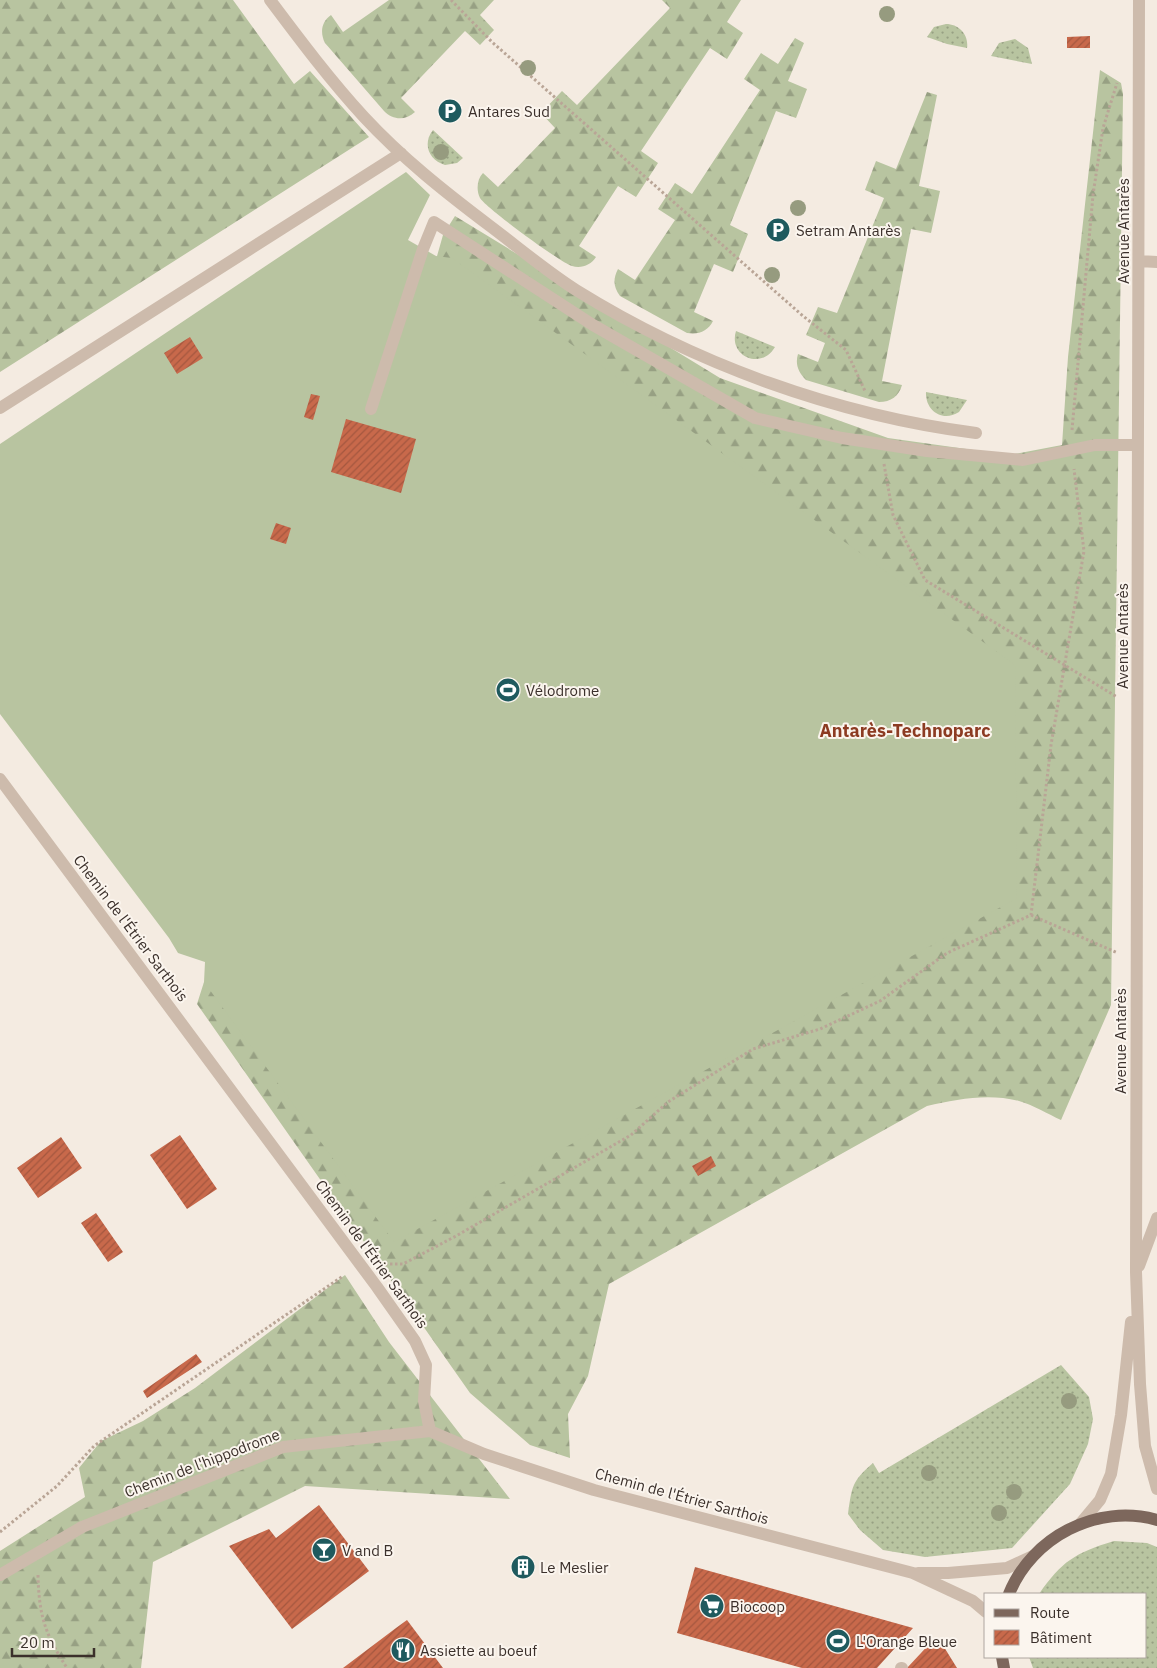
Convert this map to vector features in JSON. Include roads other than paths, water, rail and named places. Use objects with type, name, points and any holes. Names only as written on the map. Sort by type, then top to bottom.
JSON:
[{"type":"main road","points":[[1010,1593],[1021,1571],[1033,1556],[1056,1536],[1080,1524],[1119,1516],[1157,1520]]},
{"type":"street","points":[[270,0],[308,53],[365,118],[427,178],[564,282],[639,326],[717,362],[798,393],[876,414],[976,433]]},
{"type":"street","name":"Avenue Antarès","points":[[1139,0],[1136,1272],[1140,1384],[1145,1446],[1157,1489]]},
{"type":"street","points":[[0,408],[401,153]]},
{"type":"street","points":[[371,409],[423,249],[434,222],[593,326],[755,418],[842,438],[926,451],[1023,460],[1095,445],[1138,445]]},
{"type":"street","points":[[1139,261],[1157,262]]},
{"type":"street","name":"Chemin de l'Étrier Sarthois","points":[[0,779],[415,1341],[426,1365],[424,1401],[430,1431],[484,1454],[594,1490],[913,1573]]},
{"type":"street","points":[[1136,1272],[1157,1218]]},
{"type":"street","name":"Avenue Antarès","points":[[1080,1524],[1100,1500],[1112,1474],[1127,1372],[1136,1272]]},
{"type":"street","name":"Chemin de l'hippodrome","points":[[0,1575],[82,1527],[283,1447],[430,1431]]},
{"type":"street","points":[[913,1573],[948,1573],[1007,1568],[1033,1556]]},
{"type":"street","points":[[913,1573],[973,1601],[984,1610]]},
{"type":"place","name":"Antares Sud","points":[[450,111]]},
{"type":"place","name":"Setram Antarès","points":[[778,230]]},
{"type":"place","name":"Vélodrome","points":[[508,690]]},
{"type":"place","name":"V and B","points":[[324,1550]]},
{"type":"place","name":"Le Meslier","points":[[523,1567]]},
{"type":"place","name":"Biocoop","points":[[712,1606]]},
{"type":"place","name":"L'Orange Bleue","points":[[838,1641]]},
{"type":"place","name":"Assiette au boeuf","points":[[403,1650]]},
{"type":"district","name":"Antarès-Technoparc","points":[[905,730]]}]
